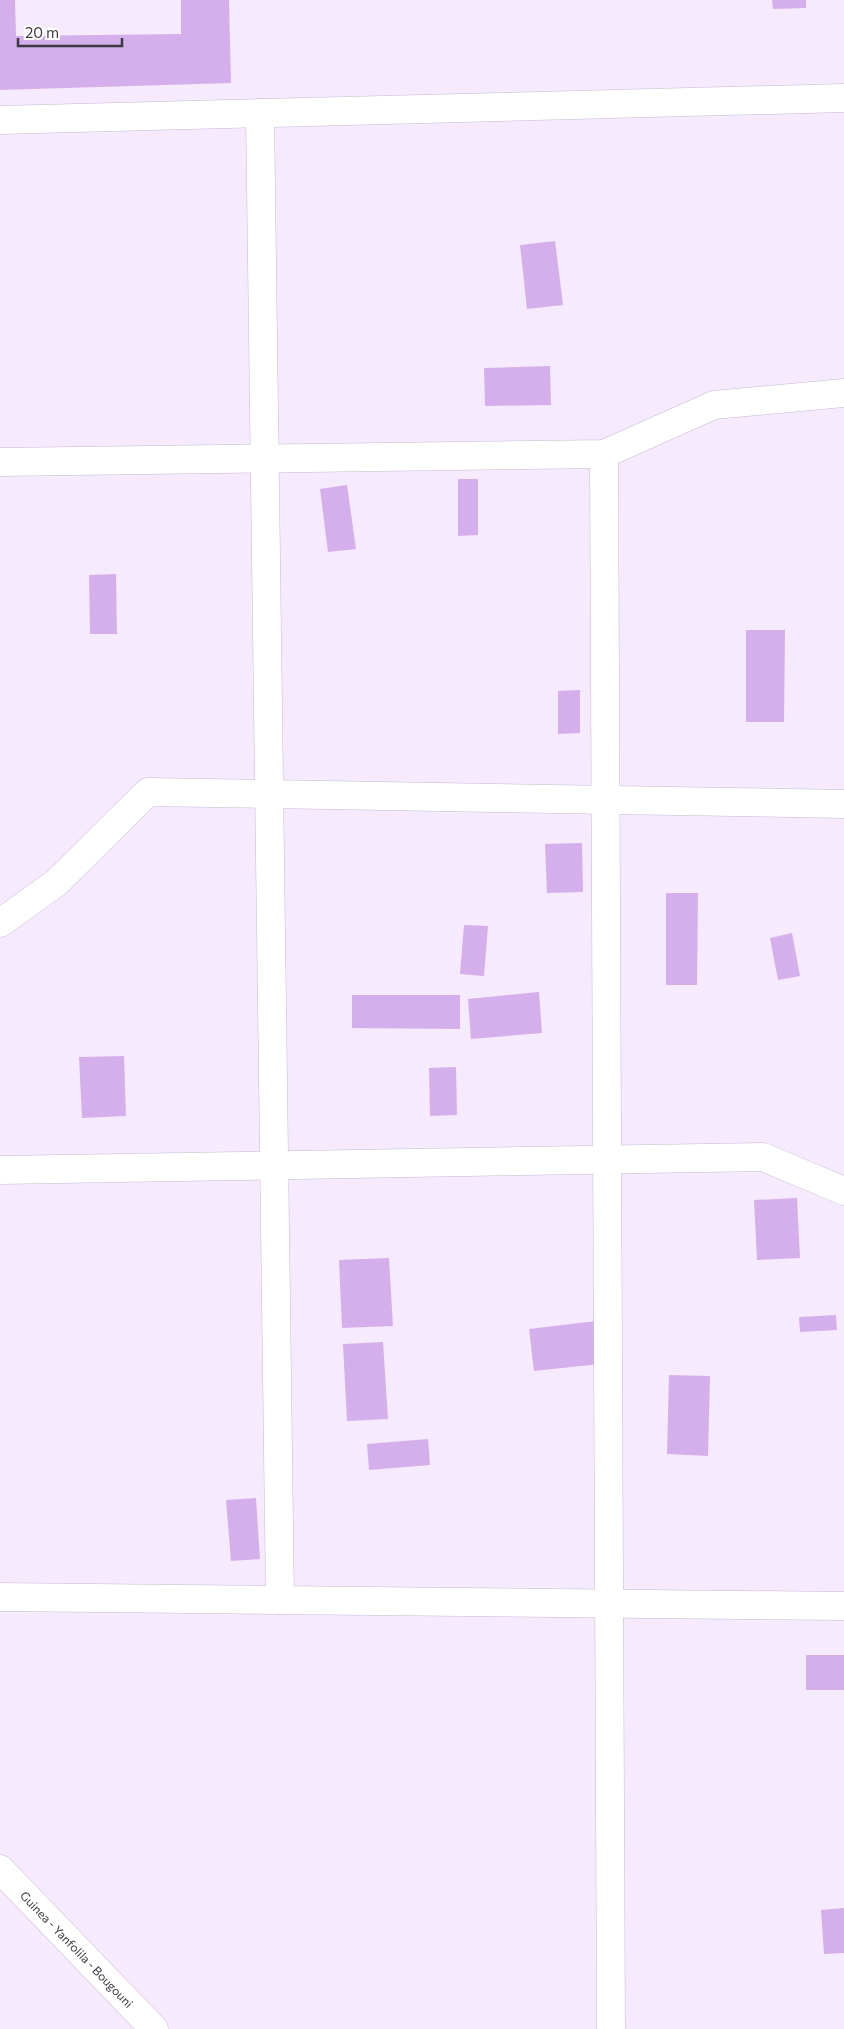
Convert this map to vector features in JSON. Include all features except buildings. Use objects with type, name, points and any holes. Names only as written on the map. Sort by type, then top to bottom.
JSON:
[{"type":"street","points":[[0,120],[844,98]]},
{"type":"street","points":[[260,113],[280,1600]]},
{"type":"street","points":[[0,462],[604,454],[714,405],[844,393]]},
{"type":"street","points":[[604,454],[611,2029]]},
{"type":"street","points":[[0,923],[56,883],[148,792],[844,804]]},
{"type":"street","points":[[0,1170],[763,1157],[844,1191]]},
{"type":"street","points":[[0,1597],[844,1606]]},
{"type":"street","name":"Guinea - Yanfolila - Bougouni","points":[[0,1869],[154,2029]]}]
